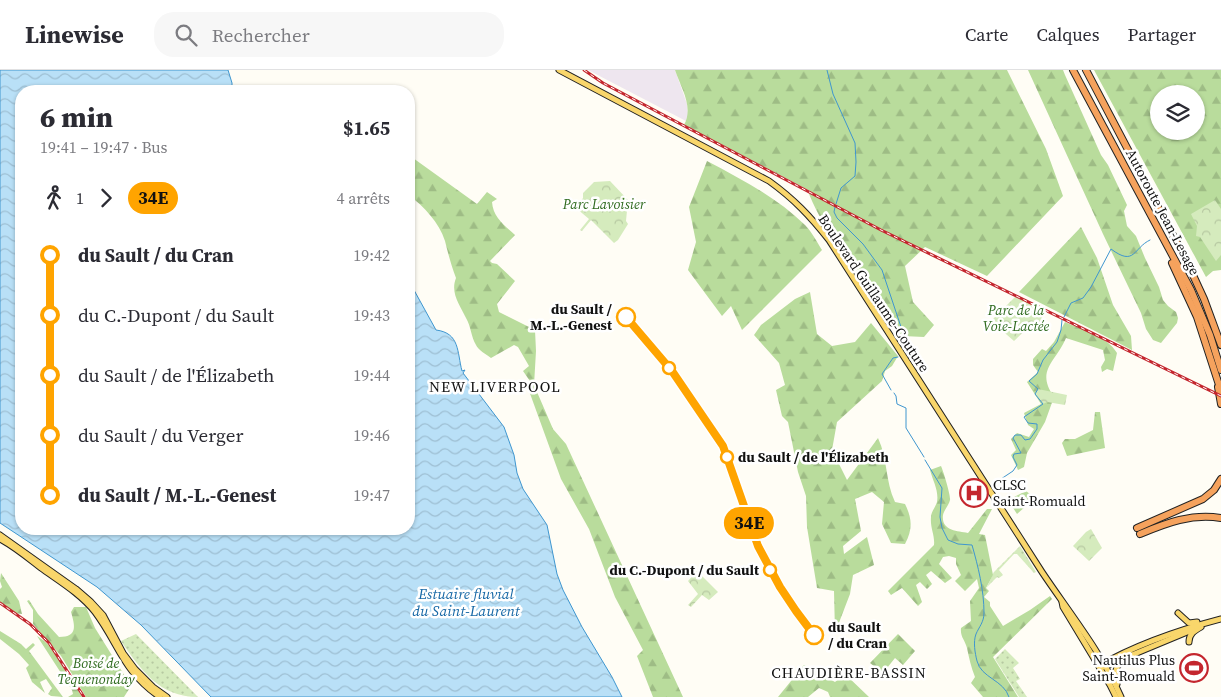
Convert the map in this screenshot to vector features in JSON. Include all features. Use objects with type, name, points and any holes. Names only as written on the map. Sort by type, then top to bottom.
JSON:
[{"type":"highway","name":"Autoroute Jean-Lesage","points":[[1073,70],[1150,216],[1197,318],[1218,369]]},
{"type":"highway","name":"Autoroute Jean-Lesage","points":[[1086,70],[1201,291],[1221,345]]},
{"type":"highway","points":[[1168,225],[1186,253],[1221,331]]},
{"type":"highway","points":[[1218,369],[1221,390]]},
{"type":"highway","points":[[1218,369],[1221,404]]},
{"type":"highway","points":[[1221,479],[1214,490],[1203,499],[1138,531],[1181,519],[1221,518]]},
{"type":"main road","name":"Boulevard Guillaume-Couture","points":[[559,70],[769,181],[797,203],[829,240],[1066,605],[1118,689],[1121,697]]},
{"type":"main road","points":[[0,535],[76,588],[91,602],[102,616],[135,669],[153,687],[167,697]]},
{"type":"main road","points":[[0,539],[75,592],[89,605],[103,624],[128,666],[141,682],[160,697]]},
{"type":"main road","points":[[1178,613],[1189,623],[1218,620]]},
{"type":"main road","points":[[1102,666],[1180,630],[1218,620]]},
{"type":"main road","points":[[1189,642],[1192,632],[1208,623]]},
{"type":"main road","points":[[1102,666],[1201,627]]},
{"type":"main road","points":[[1118,689],[1115,671],[1125,658]]},
{"type":"main road","name":"Boulevard Guillaume-Couture","points":[[1102,666],[1116,697]]},
{"type":"shaded area","points":[[588,70],[675,70],[687,104],[688,115],[686,121]]},
{"type":"green space","points":[[675,70],[1007,70],[1046,149],[1063,196],[987,276],[925,247],[905,266],[913,302],[934,325],[924,337],[903,336],[823,223],[809,194],[810,191],[684,125],[688,111],[687,104]]},
{"type":"green space","points":[[1028,70],[1063,70],[1101,155],[1108,165],[1127,205],[1124,211],[1127,226],[1136,236],[1163,300],[1176,312],[1177,323],[1161,343],[1153,340],[1146,329],[1141,313]]},
{"type":"green space","points":[[1094,70],[1221,70],[1221,270],[1213,271],[1206,277]]},
{"type":"green space","points":[[415,159],[477,204],[487,192],[497,199],[492,202],[494,212],[515,235],[490,261],[497,264],[515,281],[497,304],[499,312],[535,330],[534,385],[553,429],[566,444],[683,697],[653,697],[637,656],[643,650],[615,597],[589,529],[561,479],[528,388],[532,384],[523,371],[529,366],[518,347],[514,345],[491,358],[478,349],[468,321],[455,294],[454,283],[456,278],[445,241],[439,227],[415,200]]},
{"type":"green space","points":[[707,161],[758,189],[794,215],[808,228],[822,250],[742,330],[731,306],[722,316],[688,270],[696,242],[689,207]]},
{"type":"green space","name":"Parc Lavoisier","points":[[610,181],[628,200],[626,221],[628,224],[614,243],[591,220],[582,231],[580,230],[589,219],[576,208],[583,198],[583,193],[594,182]]},
{"type":"green space","points":[[1215,200],[1221,209],[1221,255],[1216,261],[1200,237],[1196,236],[1197,226],[1191,214]]},
{"type":"green space","points":[[1081,227],[1097,258],[1113,305],[1131,336],[1132,350],[1019,292]]},
{"type":"green space","points":[[810,292],[817,334],[832,346],[855,342],[871,323],[898,356],[892,366],[885,371],[882,381],[837,422],[832,450],[847,480],[878,438],[895,502],[905,504],[911,524],[905,544],[891,543],[882,524],[884,502],[872,492],[855,499],[861,531],[843,546],[844,554],[867,537],[874,565],[853,575],[850,594],[835,633],[834,591],[817,588],[807,527],[806,496],[798,472],[788,422],[782,416],[776,390],[785,385],[779,363],[754,335],[761,325],[795,299]]},
{"type":"green space","name":"Parc de la Voie-Lactée","points":[[1016,296],[1044,310],[1042,316],[1043,333],[1040,333],[1031,325],[1014,341],[991,321]]},
{"type":"green space","points":[[1065,322],[1094,334],[1113,347],[1117,353],[1113,371],[1107,369],[1102,372],[1101,367],[1105,360],[1103,350],[1066,338],[1049,366],[1047,373],[1046,380],[1054,397],[1045,422],[1027,453],[1024,467],[1018,470],[1011,455],[1016,450],[1011,439],[1017,433],[1029,437],[1034,429],[1028,425],[1024,413],[1041,404],[1027,382],[1038,372],[1033,365],[1033,359],[1042,349],[1046,351],[1054,342]]},
{"type":"green space","points":[[1038,389],[1067,395],[1065,405],[1047,402],[1043,404],[1035,394]]},
{"type":"green space","points":[[1095,412],[1100,412],[1105,448],[1067,456],[1062,443],[1065,439],[1075,439],[1093,430]]},
{"type":"green space","points":[[941,466],[950,498],[943,515],[943,520],[947,527],[955,531],[968,533],[987,509],[992,509],[979,534],[985,535],[993,575],[986,588],[989,591],[984,597],[990,602],[990,606],[1003,626],[1050,596],[1052,599],[993,657],[1018,697],[983,697],[971,683],[975,677],[961,634],[961,628],[971,621],[970,601],[979,588],[977,579],[965,591],[955,581],[961,575],[956,564],[956,558],[943,557],[939,564],[952,578],[945,583],[931,571],[926,575],[932,584],[927,589],[920,582],[916,585],[922,602],[918,606],[902,588],[891,595],[888,591],[934,545],[931,517],[937,498],[930,470]]},
{"type":"green space","points":[[1026,491],[1035,498],[1017,514],[1008,500]]},
{"type":"green space","points":[[1091,529],[1102,548],[1089,561],[1073,546]]},
{"type":"green space","points":[[1020,546],[1036,572],[1034,573],[1017,554],[1014,554],[999,570],[1003,575],[999,578],[997,577],[987,587],[994,572]]},
{"type":"green space","points":[[697,571],[718,592],[709,600],[702,595],[691,607],[688,605],[698,594],[688,581]]},
{"type":"green space","points":[[1,573],[19,601],[22,614],[14,613],[0,602]]},
{"type":"green space","name":"Boisé de Tequenonday","points":[[29,600],[38,614],[59,637],[69,635],[74,630],[71,612],[74,607],[86,607],[95,628],[131,686],[124,697],[86,697],[61,656],[33,624],[33,610],[27,601]]},
{"type":"green space","points":[[0,631],[26,649],[33,643],[35,645],[29,651],[63,697],[48,694],[52,688],[46,679],[40,682],[45,693],[32,682],[26,668],[29,665],[19,654],[0,639]]},
{"type":"green space","points":[[136,634],[198,697],[184,696],[172,692],[152,680],[121,641]]},
{"type":"green space","points":[[898,634],[915,651],[903,665],[895,658],[883,673],[870,663]]},
{"type":"green space","points":[[37,636],[57,655],[82,697],[68,697],[73,694],[72,690]]},
{"type":"green space","points":[[1005,649],[1019,663],[1013,668],[1020,679],[1016,681],[1027,697],[1019,697],[995,659]]},
{"type":"green space","points":[[804,665],[835,682],[845,674],[869,697],[830,697],[828,692],[819,688],[808,697],[778,697]]},
{"type":"water","name":"Estuaire fluvial du Saint-Laurent","points":[[0,70],[228,70],[232,85],[15,85],[15,533],[0,523]]},
{"type":"water","name":"Estuaire fluvial du Saint-Laurent","points":[[415,292],[436,330],[444,332],[453,339],[458,350],[462,371],[465,370],[463,373],[504,427],[523,489],[547,525],[557,574],[563,590],[622,697],[211,697],[141,625],[97,587],[18,535],[415,535]]},
{"type":"waterway","points":[[827,70],[833,94],[855,143],[855,176],[841,188],[836,204]]},
{"type":"waterway","points":[[835,207],[834,212],[837,218],[863,244],[882,270],[907,345],[904,353]]},
{"type":"waterway","points":[[1064,317],[1071,303],[1083,298],[1091,287],[1111,249],[1119,254],[1129,256],[1150,240]]},
{"type":"waterway","points":[[998,481],[1013,471],[1017,465],[1013,457],[1014,454],[1021,453],[1013,438],[1015,435],[1021,435],[1025,440],[1030,439],[1037,429],[1037,424],[1028,423],[1024,417],[1043,404],[1035,394],[1038,389],[1029,381],[1037,374],[1043,360],[1057,342],[1062,320]]},
{"type":"waterway","points":[[891,390],[882,374],[893,358],[898,357]]},
{"type":"waterway","points":[[894,393],[897,404],[906,408],[906,428],[924,457]]},
{"type":"waterway","points":[[925,460],[942,488],[940,517],[942,528],[948,540],[958,544],[972,545],[984,604],[983,619],[975,640],[975,651],[979,667],[1002,687],[1009,697]]},
{"type":"railway","points":[[584,70],[603,83],[881,230],[1221,396]]},
{"type":"railway","points":[[0,603],[30,624],[49,643],[84,697]]},
{"type":"bus line","name":"34E","points":[[626,317],[672,371],[723,446],[758,546],[780,587],[814,635]]},
{"type":"place","name":"du Sault / M.-L.-Genest","points":[[626,317]]},
{"type":"place","name":"du Sault / de l'Élizabeth","points":[[727,457]]},
{"type":"place","name":"CLSC Saint-Romuald","points":[[974,493]]},
{"type":"place","name":"du C.-Dupont / du Sault","points":[[770,570]]},
{"type":"place","name":"du Sault / du Cran","points":[[814,635]]},
{"type":"place","name":"Nautilus Plus Saint-Romuald","points":[[1194,668]]},
{"type":"district","name":"NEW LIVERPOOL","points":[[495,387]]},
{"type":"district","name":"CHAUDIÈRE-BASSIN","points":[[849,673]]}]
